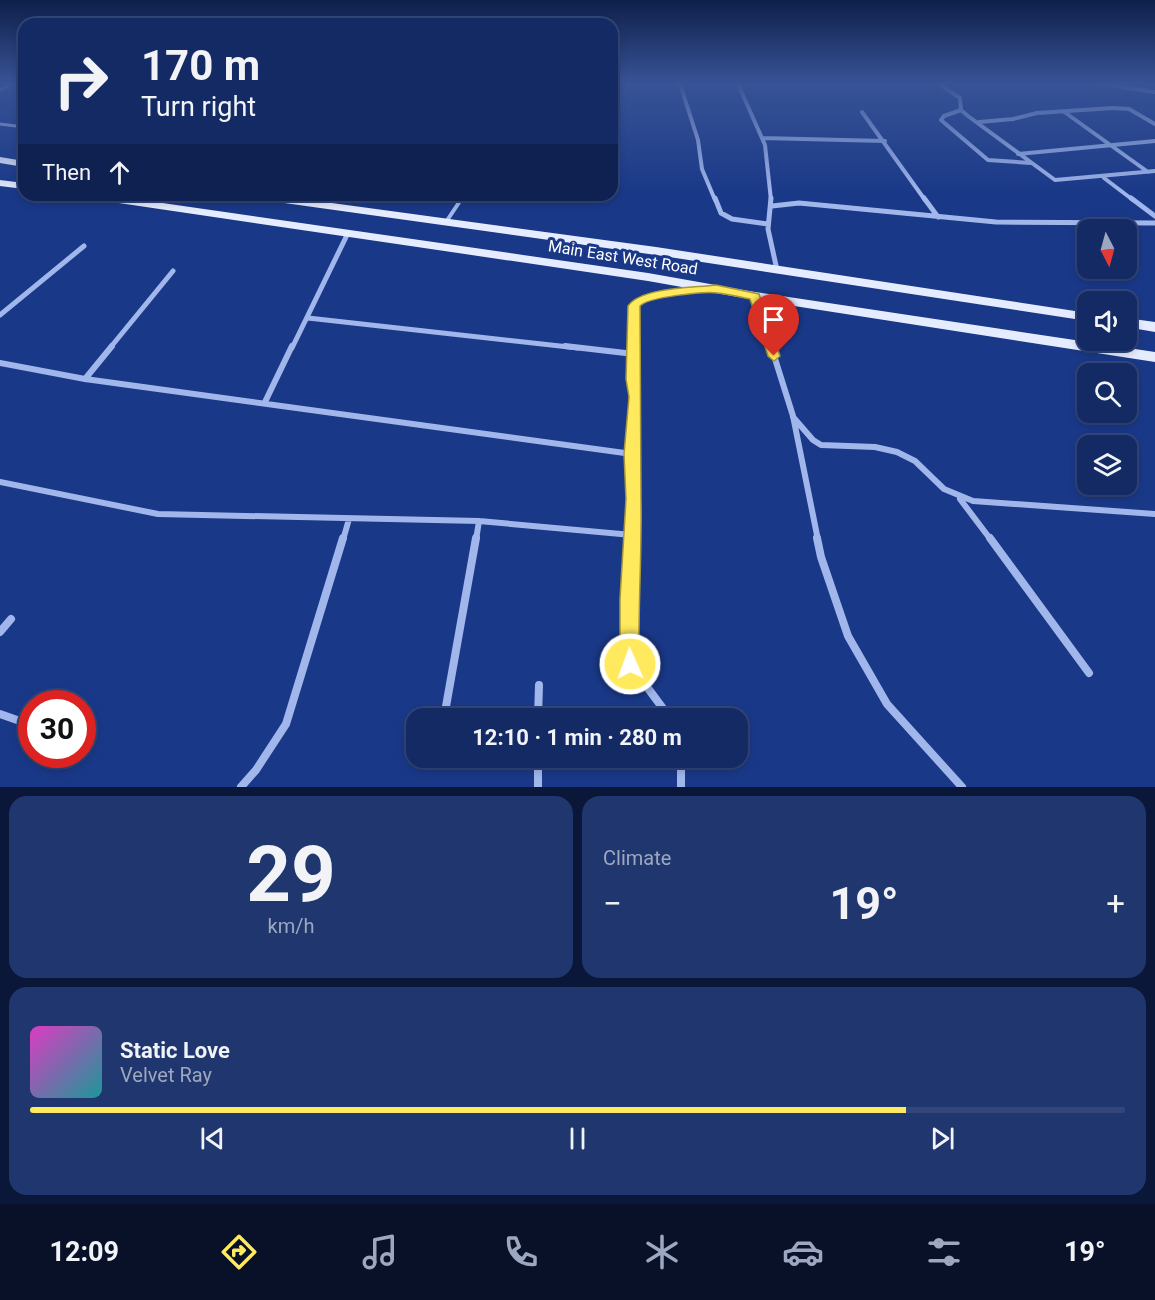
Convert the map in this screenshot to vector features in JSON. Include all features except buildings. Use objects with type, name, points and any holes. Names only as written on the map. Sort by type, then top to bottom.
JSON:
[{"type":"main road","points":[[0,160],[18,163]]},
{"type":"main road","points":[[0,183],[18,185]]},
{"type":"main road","name":"Main East West Road","points":[[127,201],[348,233],[718,275],[777,270],[1077,315]]},
{"type":"main road","name":"Main East West Road","points":[[293,201],[446,222],[718,275],[755,296],[1155,357]]},
{"type":"main road","points":[[1137,324],[1155,327]]},
{"type":"street","points":[[692,121],[698,141],[702,169],[721,213],[732,219],[768,224]]},
{"type":"street","points":[[754,121],[762,138],[768,163],[772,206],[768,212],[768,224],[777,270]]},
{"type":"street","points":[[869,121],[938,217]]},
{"type":"street","points":[[942,121],[991,161],[1031,163]]},
{"type":"street","points":[[979,122],[997,121]]},
{"type":"street","points":[[1076,121],[1148,172]]},
{"type":"street","points":[[979,122],[1055,180],[1155,171]]},
{"type":"street","points":[[762,138],[885,141]]},
{"type":"street","points":[[1018,154],[1155,141]]},
{"type":"street","points":[[1104,177],[1155,216]]},
{"type":"street","points":[[772,206],[799,203],[938,217],[1056,224],[1155,223]]},
{"type":"street","points":[[265,402],[348,233]]},
{"type":"street","points":[[0,315],[84,246]]},
{"type":"street","points":[[85,379],[173,271]]},
{"type":"street","points":[[666,708],[664,703],[634,672],[630,664],[629,599],[635,397],[634,306],[639,300],[677,292],[718,275]]},
{"type":"street","points":[[755,296],[793,416],[822,557],[849,636],[887,704],[962,787]]},
{"type":"street","points":[[308,318],[634,354]]},
{"type":"street","points":[[0,363],[85,379],[632,454]]},
{"type":"street","points":[[793,416],[813,440],[821,445],[874,447],[906,456],[919,464],[942,489],[959,498],[979,503],[1155,514]]},
{"type":"street","points":[[0,482],[158,514],[479,521],[542,525],[632,536]]},
{"type":"street","points":[[959,498],[1036,598],[1089,673]]},
{"type":"street","points":[[241,787],[256,770],[286,724],[349,519]]},
{"type":"street","points":[[446,708],[479,521]]},
{"type":"street","points":[[0,632],[11,619]]},
{"type":"street","points":[[538,708],[539,685]]},
{"type":"street","points":[[0,714],[18,720]]},
{"type":"street","points":[[538,768],[538,787]]},
{"type":"street","points":[[681,768],[681,787]]},
{"type":"lane","points":[[0,124],[18,126]]},
{"type":"lane","points":[[446,222],[460,201]]},
{"type":"route","points":[[630,664],[629,599],[635,397],[633,379],[634,306],[639,300],[677,292],[716,289],[755,296],[774,356]]}]
